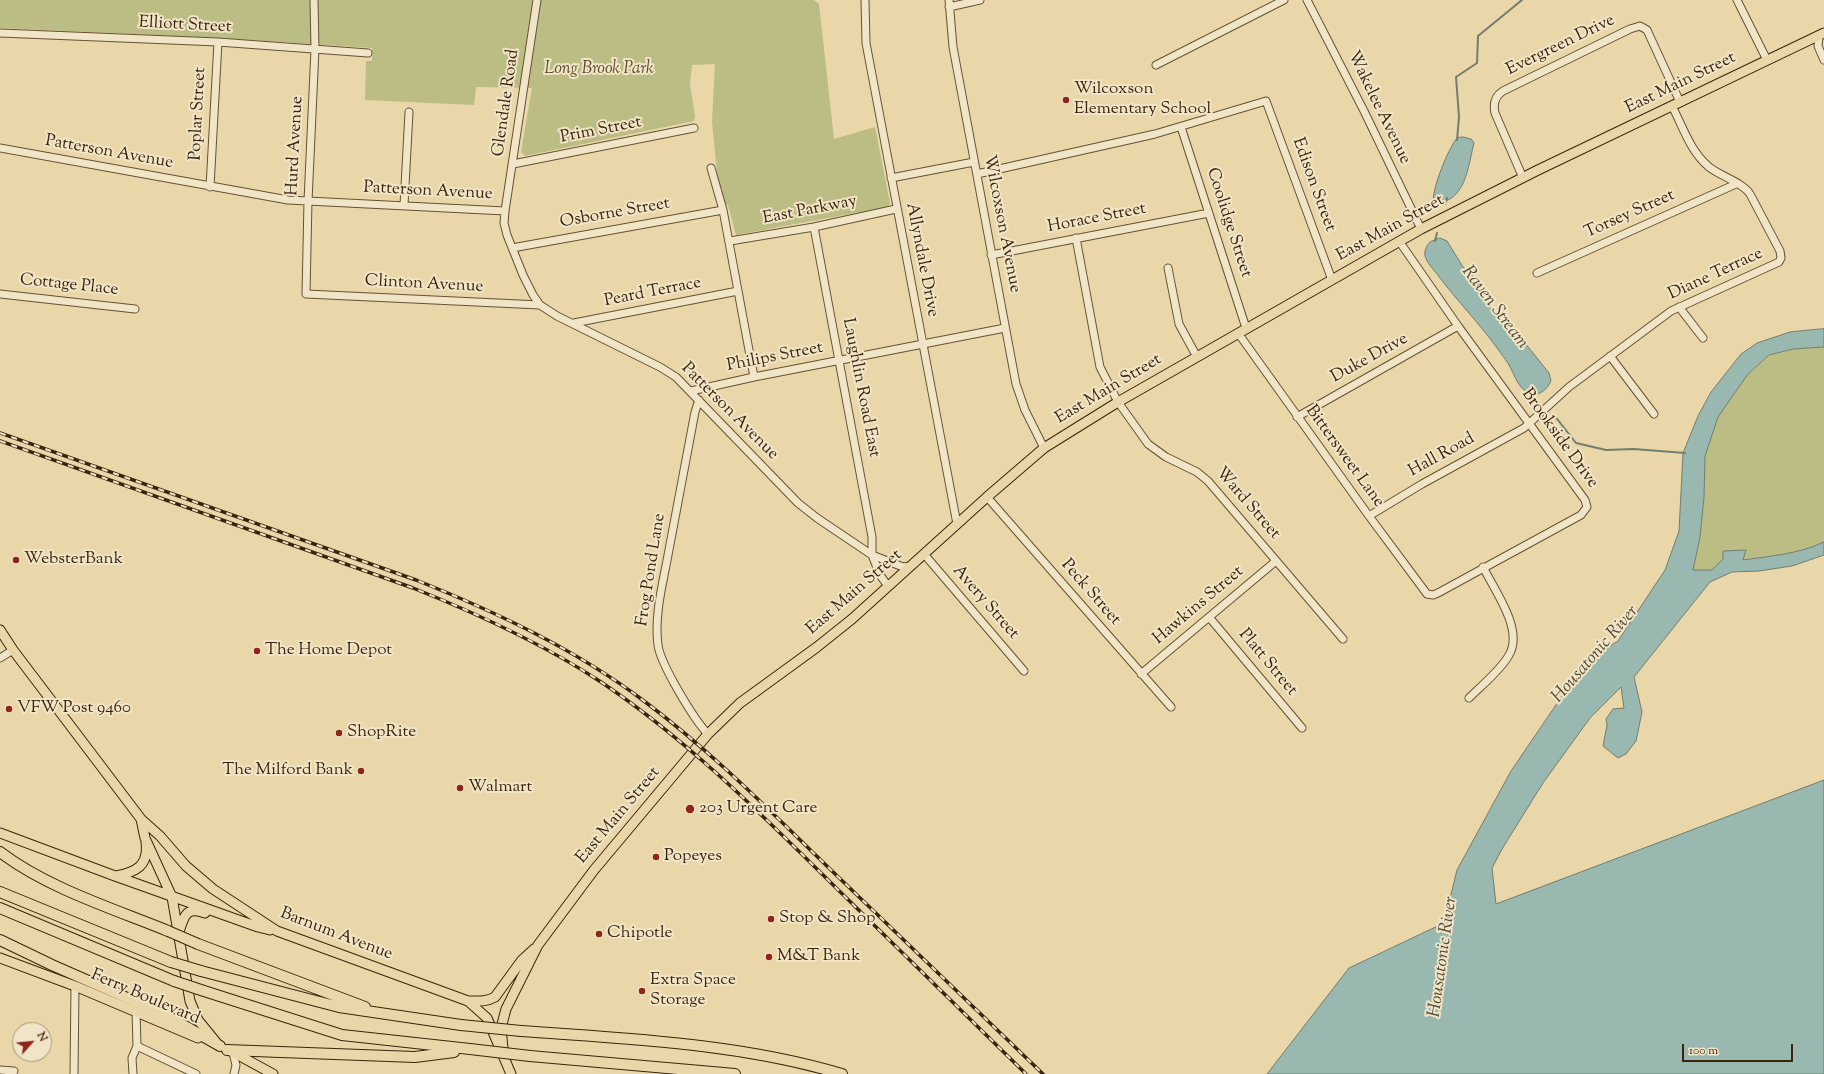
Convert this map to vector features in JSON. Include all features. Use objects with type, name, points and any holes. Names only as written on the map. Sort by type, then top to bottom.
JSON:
[{"type":"highway","points":[[0,852],[24,868],[48,881],[198,944],[390,1016]]},
{"type":"highway","points":[[0,892],[156,957],[201,971],[339,1007],[390,1016],[461,1025],[705,1047],[796,1062],[842,1074]]},
{"type":"highway","points":[[0,908],[174,982],[342,1035],[530,1056],[735,1074]]},
{"type":"highway","points":[[0,940],[52,966],[166,1015],[227,1050],[414,1057],[470,1049]]},
{"type":"main road","name":"East Main Street","points":[[468,1001],[489,1000],[495,996],[522,960],[538,945],[594,870],[708,734],[740,703],[832,636],[1044,448],[1118,402],[1421,229],[1767,60],[1822,36]]},
{"type":"main road","name":"Barnum Avenue","points":[[0,630],[3,641],[13,650],[141,820],[160,836],[186,866],[213,889],[277,931],[468,1001],[487,1018],[511,1074]]},
{"type":"main road","name":"Barnum Avenue","points":[[141,820],[145,838],[172,897],[190,1001],[194,1014],[203,1027],[227,1050]]},
{"type":"main road","points":[[0,833],[172,897],[258,927],[277,931]]},
{"type":"main road","points":[[115,876],[133,872],[141,864],[146,854],[145,838]]},
{"type":"main road","points":[[178,932],[185,915],[193,911],[200,911],[242,927],[258,927]]},
{"type":"main road","name":"East Main Street","points":[[504,1058],[501,1028],[506,1009],[538,945]]},
{"type":"main road","name":"Ferry Boulevard","points":[[0,958],[136,1011],[227,1050],[273,1074]]},
{"type":"street","name":"Hurd Avenue","points":[[306,294],[308,201],[315,49],[314,0]]},
{"type":"street","name":"Glendale Road","points":[[505,211],[537,0]]},
{"type":"street","name":"Allyndale Drive","points":[[865,0],[866,43],[896,209],[957,524]]},
{"type":"street","points":[[949,3],[980,0]]},
{"type":"street","points":[[1156,65],[1284,0]]},
{"type":"street","name":"Wakelee Avenue","points":[[1307,0],[1364,111],[1421,229]]},
{"type":"street","points":[[1737,0],[1767,60]]},
{"type":"street","name":"Wilcoxson Avenue","points":[[949,3],[952,48],[1018,392],[1044,448]]},
{"type":"street","name":"Evergreen Drive","points":[[1523,178],[1495,113],[1494,103],[1497,96],[1503,91],[1623,32],[1638,26],[1647,30],[1676,104]]},
{"type":"street","name":"Elliott Street","points":[[0,33],[218,42],[368,53]]},
{"type":"street","points":[[1822,36],[1818,46],[1824,60]]},
{"type":"street","name":"Poplar Street","points":[[210,187],[218,42]]},
{"type":"street","name":"Edison Street","points":[[1181,127],[1266,101],[1332,280]]},
{"type":"street","name":"Diane Terrace","points":[[1529,424],[1569,387],[1671,311],[1774,265],[1780,260],[1780,251],[1750,194],[1746,189],[1710,168],[1701,160],[1693,149],[1676,104]]},
{"type":"street","points":[[404,205],[409,112]]},
{"type":"street","points":[[977,174],[1181,127]]},
{"type":"street","name":"Coolidge Street","points":[[1181,127],[1209,213],[1242,330]]},
{"type":"street","name":"Prim Street","points":[[513,164],[694,128]]},
{"type":"street","name":"Patterson Avenue","points":[[0,148],[269,198],[505,211],[505,226],[512,248],[531,291],[540,305],[660,367],[676,377],[798,503],[816,518],[872,555],[896,565],[906,567],[911,566]]},
{"type":"street","points":[[891,178],[974,162]]},
{"type":"street","points":[[711,168],[724,210],[754,377]]},
{"type":"street","name":"Torsey Street","points":[[1536,273],[1736,184]]},
{"type":"street","name":"East Parkway","points":[[730,241],[814,227],[896,209]]},
{"type":"street","name":"Osborne Street","points":[[512,248],[724,210]]},
{"type":"street","name":"Horace Street","points":[[991,255],[1209,213]]},
{"type":"street","name":"Laughlin Road East","points":[[814,227],[872,537],[872,555]]},
{"type":"street","name":"Ward Street","points":[[1076,238],[1100,367],[1118,402],[1148,444],[1166,457],[1197,472],[1208,481],[1343,639]]},
{"type":"street","name":"Brookside Drive","points":[[1399,241],[1458,326],[1585,500],[1587,505],[1587,509],[1581,515],[1483,567],[1438,593],[1430,595]]},
{"type":"street","points":[[1168,268],[1179,324],[1197,357]]},
{"type":"street","name":"Peard Terrace","points":[[574,323],[738,291]]},
{"type":"street","name":"Cottage Place","points":[[0,294],[135,309]]},
{"type":"street","name":"Clinton Avenue","points":[[306,294],[540,305]]},
{"type":"street","points":[[1679,307],[1703,338]]},
{"type":"street","name":"Duke Drive","points":[[1297,417],[1458,326]]},
{"type":"street","name":"Philips Street","points":[[691,391],[754,377],[1006,328]]},
{"type":"street","name":"Bittersweet Lane","points":[[1242,330],[1297,417],[1424,590],[1430,595]]},
{"type":"street","points":[[1610,356],[1654,414]]},
{"type":"street","name":"Frog Pond Lane","points":[[699,400],[695,412],[661,595],[657,631],[658,645],[664,663],[697,720],[708,734]]},
{"type":"street","name":"Hall Road","points":[[1369,516],[1422,484],[1523,429],[1529,424]]},
{"type":"street","name":"Peck Street","points":[[987,497],[1171,707]]},
{"type":"street","name":"Avery Street","points":[[924,554],[1024,671]]},
{"type":"street","points":[[872,555],[880,575],[888,586]]},
{"type":"street","name":"Hawkins Street","points":[[1141,674],[1276,561]]},
{"type":"street","points":[[1469,698],[1506,660],[1511,652],[1513,642],[1513,631],[1510,621],[1483,567]]},
{"type":"street","name":"Platt Street","points":[[1209,618],[1302,728]]},
{"type":"street","points":[[0,658],[13,650]]},
{"type":"street","points":[[74,1074],[75,986]]},
{"type":"street","points":[[133,1074],[132,1058],[137,1046],[136,1011]]},
{"type":"street","points":[[137,1046],[196,1074]]},
{"type":"street","points":[[227,1050],[236,1065],[234,1074]]},
{"type":"street","points":[[0,1070],[14,1071]]},
{"type":"green space","name":"Long Brook Park","points":[[0,0],[814,0],[819,4],[834,139],[875,127],[890,203],[888,207],[736,235],[728,205],[720,205],[712,122],[715,64],[692,65],[690,84],[695,116],[694,121],[525,156],[521,152],[532,88],[476,87],[474,105],[365,100],[366,61],[372,61],[372,48],[217,38],[0,28]]},
{"type":"green space","points":[[1824,347],[1824,542],[1794,552],[1742,560],[1746,550],[1723,551],[1723,559],[1712,570],[1693,570],[1700,537],[1704,497],[1705,456],[1718,417],[1748,374],[1770,355],[1793,349]]},
{"type":"water","points":[[1463,137],[1471,139],[1474,143],[1464,182],[1453,197],[1445,201],[1434,203],[1437,180],[1445,160],[1457,138]]},
{"type":"water","points":[[1440,238],[1447,241],[1463,267],[1471,274],[1481,289],[1492,311],[1521,338],[1549,373],[1551,381],[1545,390],[1538,394],[1531,394],[1521,387],[1508,363],[1493,342],[1429,263],[1425,256],[1426,248],[1430,242]]},
{"type":"water","name":"Housatonic River","points":[[1824,329],[1824,347],[1793,349],[1769,355],[1748,374],[1718,417],[1705,456],[1704,497],[1700,537],[1693,570],[1712,570],[1723,559],[1723,551],[1746,550],[1743,560],[1795,552],[1824,542],[1824,555],[1792,566],[1759,571],[1732,572],[1710,582],[1634,677],[1642,712],[1636,741],[1626,754],[1618,758],[1603,746],[1607,725],[1606,719],[1613,709],[1624,708],[1621,687],[1590,718],[1543,783],[1502,849],[1492,868],[1496,904],[1824,780],[1824,1074],[1267,1074],[1349,968],[1444,923],[1457,870],[1511,771],[1562,696],[1601,652],[1618,641],[1665,570],[1679,531],[1683,453],[1698,416],[1711,392],[1741,354],[1757,343],[1790,332]]},
{"type":"waterway","name":"Raven Stream","points":[[1457,140],[1459,117],[1456,77],[1477,63],[1478,36],[1522,0]]},
{"type":"waterway","name":"Raven Stream","points":[[1445,204],[1447,198]]},
{"type":"waterway","name":"Raven Stream","points":[[1435,241],[1437,233]]},
{"type":"waterway","name":"Raven Stream","points":[[1554,415],[1576,443],[1606,450],[1634,449],[1685,453]]},
{"type":"railway","points":[[0,433],[416,580],[476,605],[534,633],[591,665],[644,701],[693,740],[762,804],[1043,1074]]},
{"type":"railway","points":[[0,441],[413,588],[462,608],[509,630],[579,668],[631,703],[689,749],[743,797],[1026,1074]]},
{"type":"place","name":"Wilcoxson Elementary School","points":[[1066,100]]},
{"type":"place","name":"WebsterBank","points":[[16,560]]},
{"type":"place","name":"The Home Depot","points":[[257,651]]},
{"type":"place","name":"VFW Post 9460","points":[[9,709]]},
{"type":"place","name":"ShopRite","points":[[339,733]]},
{"type":"place","name":"The Milford Bank","points":[[361,771]]},
{"type":"place","name":"Walmart","points":[[460,788]]},
{"type":"place","name":"203 Urgent Care","points":[[690,809]]},
{"type":"place","name":"Popeyes","points":[[656,857]]},
{"type":"place","name":"Stop & Shop","points":[[771,919]]},
{"type":"place","name":"Chipotle","points":[[599,934]]},
{"type":"place","name":"M&T Bank","points":[[769,957]]},
{"type":"place","name":"Extra Space Storage","points":[[642,991]]}]
